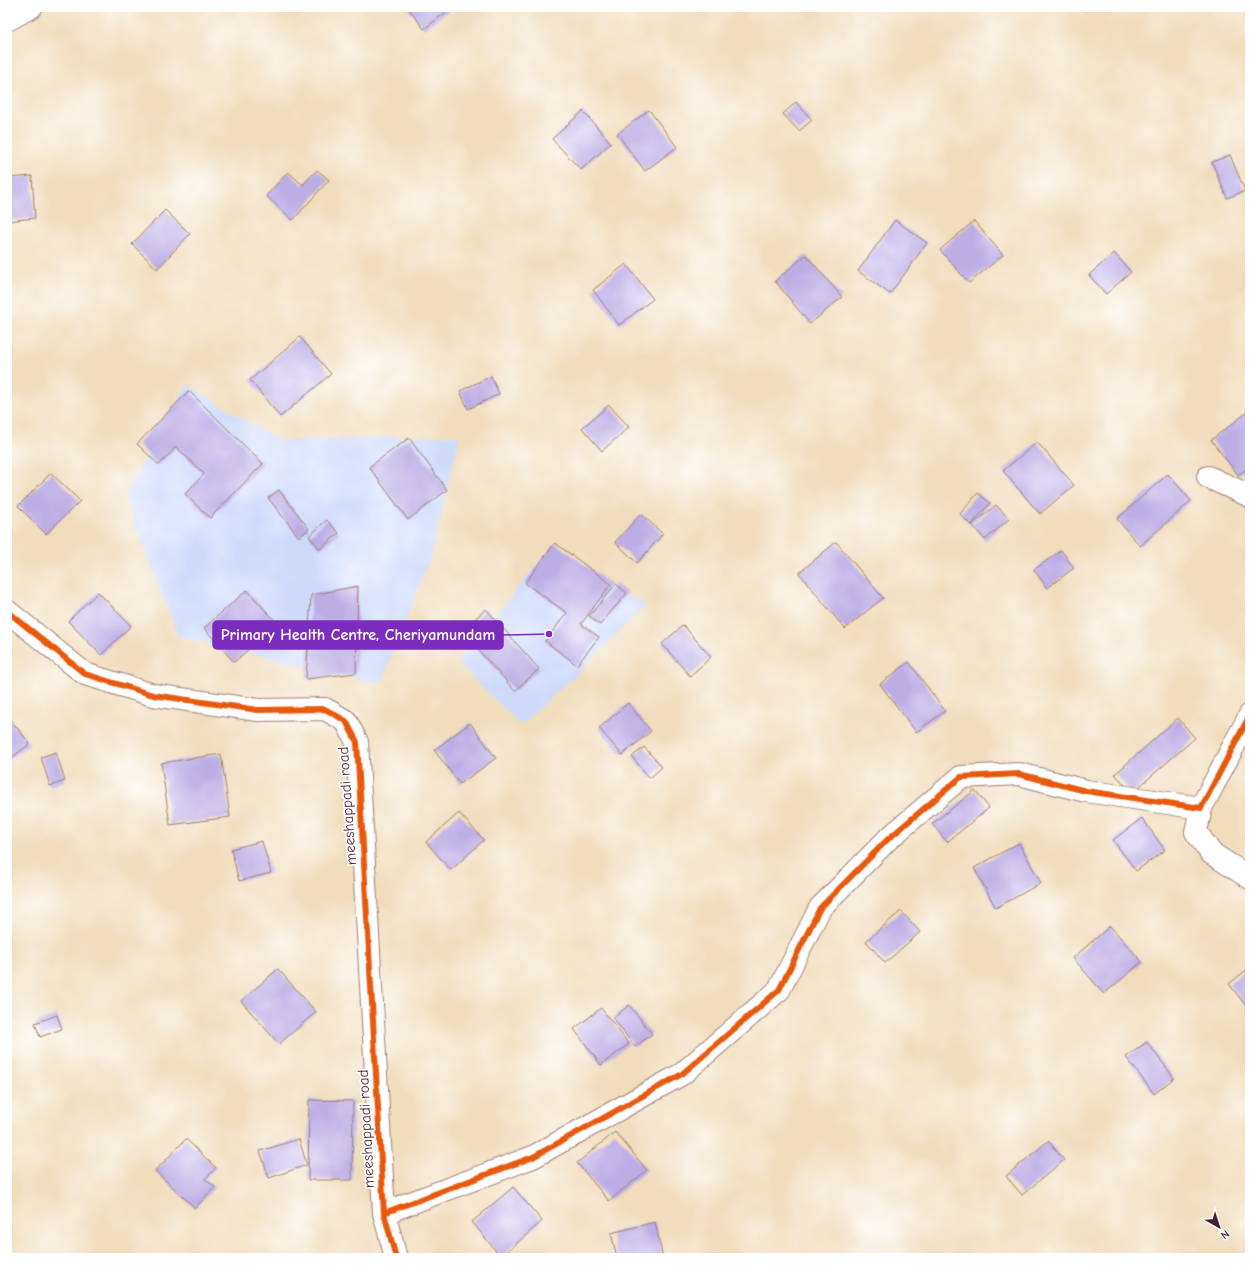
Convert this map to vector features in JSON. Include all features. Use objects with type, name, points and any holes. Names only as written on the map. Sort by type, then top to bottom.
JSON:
[{"type":"street","points":[[7,20],[31,7]]},
{"type":"street","points":[[1208,477],[1250,496]]},
{"type":"street","name":"meeshappadi road","points":[[7,611],[86,674],[154,696],[258,710],[325,709],[346,721],[357,742],[384,1213],[396,1258]]},
{"type":"street","points":[[1250,715],[1201,808],[1196,832],[1211,853],[1250,878]]},
{"type":"street","points":[[384,1213],[533,1157],[682,1074],[779,990],[820,908],[887,840],[961,777],[1019,774],[1086,792],[1201,808]]},
{"type":"shaded area","points":[[188,384],[278,441],[460,435],[431,556],[381,684],[178,636],[124,495]]},
{"type":"shaded area","points":[[546,553],[646,605],[582,669],[521,725],[457,663]]},
{"type":"building","points":[[407,7],[453,7],[424,29]]},
{"type":"building","points":[[1082,7],[1090,7],[1085,11]]},
{"type":"building","points":[[796,102],[812,120],[799,131],[783,114]]},
{"type":"building","points":[[649,110],[677,147],[645,171],[617,134]]},
{"type":"building","points":[[583,111],[611,143],[581,170],[552,139]]},
{"type":"building","points":[[1230,155],[1245,191],[1227,198],[1212,162]]},
{"type":"building","points":[[317,170],[329,180],[293,220],[266,196],[288,172],[303,185]]},
{"type":"building","points":[[32,176],[35,218],[7,221],[7,178]]},
{"type":"building","points":[[165,210],[190,234],[157,269],[132,244]]},
{"type":"building","points":[[895,220],[927,243],[890,294],[858,271]]},
{"type":"building","points":[[974,221],[1003,255],[969,283],[940,250]]},
{"type":"building","points":[[1114,253],[1131,272],[1106,294],[1089,275]]},
{"type":"building","points":[[806,255],[842,297],[810,324],[775,281]]},
{"type":"building","points":[[626,264],[653,299],[619,325],[593,290]]},
{"type":"building","points":[[300,337],[331,374],[280,417],[250,380]]},
{"type":"building","points":[[491,376],[499,394],[468,409],[460,391]]},
{"type":"building","points":[[189,391],[263,464],[210,518],[185,494],[204,474],[176,447],[159,465],[137,444]]},
{"type":"building","points":[[609,405],[629,427],[602,451],[582,428]]},
{"type":"building","points":[[1249,411],[1250,466],[1238,475],[1211,440]]},
{"type":"building","points":[[409,438],[447,490],[408,520],[369,467]]},
{"type":"building","points":[[1037,442],[1074,485],[1040,514],[1003,471]]},
{"type":"building","points":[[51,473],[80,501],[46,534],[18,506]]},
{"type":"building","points":[[1168,474],[1191,501],[1140,546],[1117,519]]},
{"type":"building","points":[[279,490],[309,529],[299,537],[268,498]]},
{"type":"building","points":[[978,493],[990,503],[971,525],[960,514]]},
{"type":"building","points":[[996,505],[1009,519],[985,540],[972,525]]},
{"type":"building","points":[[641,514],[663,534],[637,563],[615,542]]},
{"type":"building","points":[[327,520],[339,533],[320,549],[309,536]]},
{"type":"building","points":[[836,542],[883,598],[845,629],[799,573]]},
{"type":"building","points":[[555,543],[611,584],[581,624],[599,637],[577,665],[545,641],[567,613],[525,583]]},
{"type":"building","points":[[1061,550],[1074,568],[1047,588],[1034,570]]},
{"type":"building","points":[[616,584],[627,593],[600,625],[589,616]]},
{"type":"building","points":[[358,586],[356,673],[306,679],[311,595]]},
{"type":"building","points":[[247,590],[278,624],[234,662],[204,628]]},
{"type":"building","points":[[98,592],[131,626],[101,655],[68,621]]},
{"type":"building","points":[[486,609],[539,669],[515,691],[461,631]]},
{"type":"building","points":[[683,625],[711,657],[690,676],[662,644]]},
{"type":"building","points":[[909,662],[945,711],[916,732],[880,684]]},
{"type":"building","points":[[628,703],[651,731],[622,755],[599,728]]},
{"type":"building","points":[[1178,718],[1195,738],[1132,793],[1115,774]]},
{"type":"building","points":[[10,719],[30,744],[7,761],[7,722]]},
{"type":"building","points":[[470,723],[496,758],[460,784],[434,750]]},
{"type":"building","points":[[644,747],[662,767],[650,778],[632,757]]},
{"type":"building","points":[[56,752],[65,781],[50,786],[41,757]]},
{"type":"building","points":[[221,754],[230,817],[170,825],[161,763]]},
{"type":"building","points":[[975,790],[989,808],[947,842],[932,824]]},
{"type":"building","points":[[459,813],[484,840],[451,870],[426,842]]},
{"type":"building","points":[[1142,818],[1165,850],[1136,871],[1113,840]]},
{"type":"building","points":[[262,841],[271,873],[239,881],[231,849]]},
{"type":"building","points":[[1019,843],[1041,883],[996,908],[974,868]]},
{"type":"building","points":[[901,911],[920,932],[885,963],[866,941]]},
{"type":"building","points":[[1110,926],[1142,962],[1104,994],[1073,958]]},
{"type":"building","points":[[1250,967],[1250,1011],[1229,984]]},
{"type":"building","points":[[278,969],[316,1012],[279,1044],[241,1001]]},
{"type":"building","points":[[629,1005],[652,1034],[635,1047],[613,1018]]},
{"type":"building","points":[[601,1008],[629,1044],[601,1065],[574,1029]]},
{"type":"building","points":[[57,1015],[62,1029],[40,1037],[35,1023]]},
{"type":"building","points":[[1147,1042],[1174,1078],[1154,1094],[1126,1057]]},
{"type":"building","points":[[309,1100],[353,1101],[352,1180],[308,1180]]},
{"type":"building","points":[[615,1132],[647,1170],[609,1201],[577,1163]]},
{"type":"building","points":[[186,1139],[216,1168],[205,1179],[215,1187],[195,1208],[155,1171]]},
{"type":"building","points":[[299,1139],[307,1165],[269,1178],[260,1151]]},
{"type":"building","points":[[1048,1141],[1064,1160],[1022,1195],[1006,1176]]},
{"type":"building","points":[[513,1187],[542,1221],[501,1257],[472,1222]]},
{"type":"building","points":[[655,1222],[663,1258],[617,1258],[611,1233]]},
{"type":"cycle path","points":[[7,611],[85,674],[153,695],[258,710],[325,709],[346,721],[357,742],[384,1213],[396,1258]]},
{"type":"cycle path","points":[[384,1213],[533,1157],[682,1074],[779,990],[820,908],[887,840],[961,777],[1019,774],[1086,791],[1201,808],[1250,715]]},
{"type":"place","name":"Primary Health Centre, Cheriyamundam","points":[[549,634]]}]
